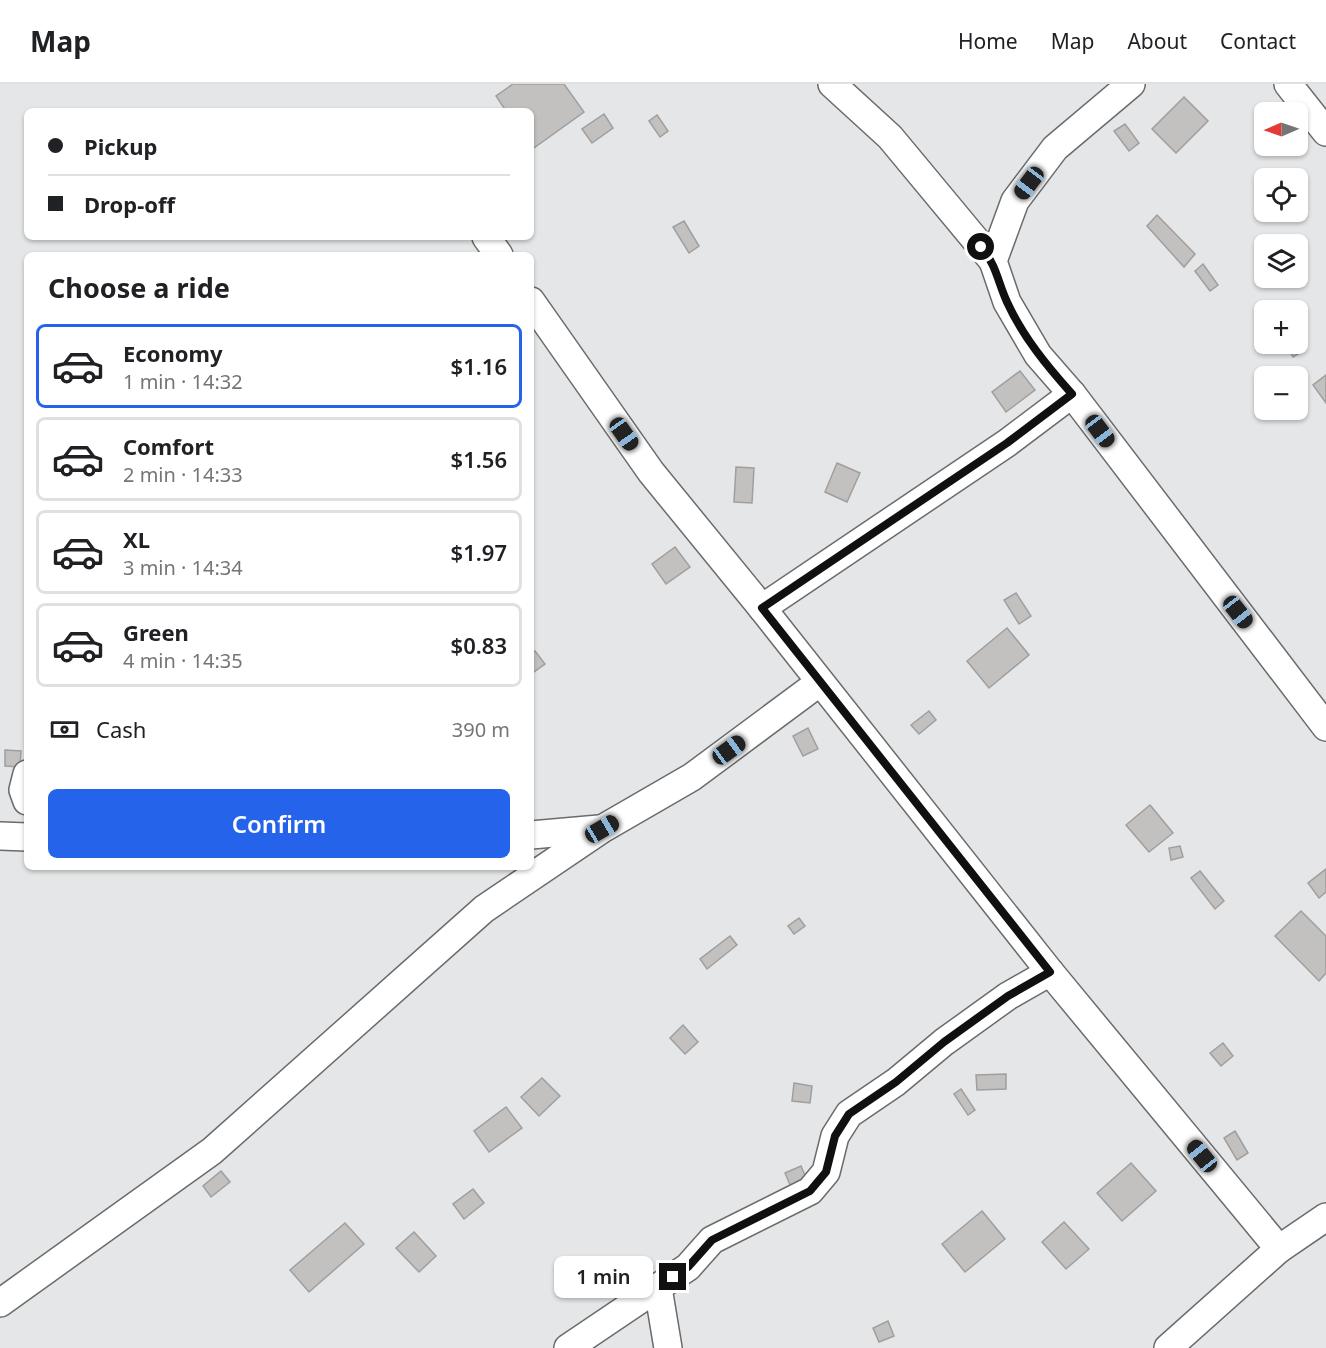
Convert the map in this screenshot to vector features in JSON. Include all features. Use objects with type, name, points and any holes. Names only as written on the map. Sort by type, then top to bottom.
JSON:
[{"type":"street","points":[[832,84],[890,136],[993,261],[1007,302],[1038,355],[1072,394],[1326,727]]},
{"type":"street","points":[[993,261],[1015,201],[1055,148],[1131,84]]},
{"type":"street","points":[[1288,84],[1326,132]]},
{"type":"street","points":[[534,305],[651,472],[762,608],[1050,972],[1279,1249]]},
{"type":"street","points":[[762,608],[1007,443],[1072,394]]},
{"type":"street","points":[[0,1303],[212,1151],[484,909],[602,829],[692,777],[820,682]]},
{"type":"street","points":[[534,835],[602,829]]},
{"type":"street","points":[[0,836],[24,837]]},
{"type":"street","points":[[568,1348],[688,1267],[712,1240],[810,1191],[826,1172],[835,1136],[849,1114],[896,1082],[944,1042],[1008,996],[1050,972]]},
{"type":"street","points":[[1168,1348],[1279,1249],[1326,1217]]},
{"type":"street","points":[[658,1288],[668,1348]]},
{"type":"building","points":[[513,84],[564,84],[584,112],[534,148],[534,108],[504,108],[496,96]]},
{"type":"building","points":[[1184,97],[1208,121],[1176,153],[1152,129]]},
{"type":"building","points":[[604,114],[613,128],[592,143],[582,129]]},
{"type":"building","points":[[657,115],[668,131],[660,137],[649,121]]},
{"type":"building","points":[[1125,124],[1139,143],[1129,151],[1114,131]]},
{"type":"building","points":[[1157,215],[1195,254],[1184,267],[1147,226]]},
{"type":"building","points":[[684,221],[699,246],[689,253],[673,227]]},
{"type":"building","points":[[1203,264],[1218,285],[1210,291],[1195,271]]},
{"type":"building","points":[[1020,371],[1035,390],[1006,412],[992,392]]},
{"type":"building","points":[[1326,375],[1326,403],[1313,385]]},
{"type":"building","points":[[837,463],[860,473],[847,502],[825,492]]},
{"type":"building","points":[[736,467],[754,468],[752,503],[734,502]]},
{"type":"building","points":[[675,547],[690,567],[666,584],[652,564]]},
{"type":"building","points":[[1016,593],[1031,616],[1019,624],[1004,600]]},
{"type":"building","points":[[1007,628],[1029,655],[989,688],[967,661]]},
{"type":"building","points":[[534,652],[545,664],[534,672]]},
{"type":"building","points":[[929,711],[936,720],[919,734],[911,725]]},
{"type":"building","points":[[808,728],[818,749],[803,756],[793,736]]},
{"type":"building","points":[[5,750],[21,751],[20,767],[5,766]]},
{"type":"building","points":[[1150,805],[1173,833],[1149,852],[1126,825]]},
{"type":"building","points":[[1180,846],[1183,857],[1171,860],[1169,848]]},
{"type":"building","points":[[1326,869],[1326,892],[1319,898],[1308,883]]},
{"type":"building","points":[[1200,871],[1224,901],[1215,909],[1191,878]]},
{"type":"building","points":[[1301,911],[1326,936],[1326,973],[1319,981],[1275,936]]},
{"type":"building","points":[[799,918],[805,926],[794,934],[788,926]]},
{"type":"building","points":[[730,936],[737,945],[707,969],[700,959]]},
{"type":"building","points":[[683,1025],[698,1042],[685,1054],[670,1038]]},
{"type":"building","points":[[1223,1043],[1233,1056],[1221,1066],[1210,1053]]},
{"type":"building","points":[[1006,1074],[1006,1089],[977,1090],[976,1075]]},
{"type":"building","points":[[542,1078],[560,1096],[539,1116],[521,1097]]},
{"type":"building","points":[[794,1083],[812,1086],[810,1103],[792,1101]]},
{"type":"building","points":[[961,1089],[975,1110],[968,1115],[954,1094]]},
{"type":"building","points":[[506,1107],[522,1128],[489,1152],[474,1131]]},
{"type":"building","points":[[1235,1131],[1248,1153],[1237,1160],[1224,1138]]},
{"type":"building","points":[[1131,1163],[1156,1191],[1122,1221],[1097,1193]]},
{"type":"building","points":[[801,1166],[807,1180],[791,1187],[785,1173]]},
{"type":"building","points":[[221,1171],[230,1182],[211,1197],[203,1186]]},
{"type":"building","points":[[473,1189],[484,1203],[464,1219],[453,1204]]},
{"type":"building","points":[[982,1211],[1005,1239],[965,1272],[942,1244]]},
{"type":"building","points":[[1064,1222],[1089,1249],[1066,1269],[1042,1242]]},
{"type":"building","points":[[345,1223],[364,1244],[309,1292],[290,1270]]},
{"type":"building","points":[[414,1232],[436,1256],[419,1272],[396,1248]]},
{"type":"building","points":[[888,1321],[894,1336],[879,1342],[873,1328]]},
{"type":"route","points":[[673,1277],[688,1267],[712,1240],[810,1191],[826,1172],[835,1136],[849,1114],[896,1082],[944,1042],[1008,996],[1050,972],[762,608],[1007,443],[1072,394],[1038,355],[1007,302],[993,261],[981,247]]}]
